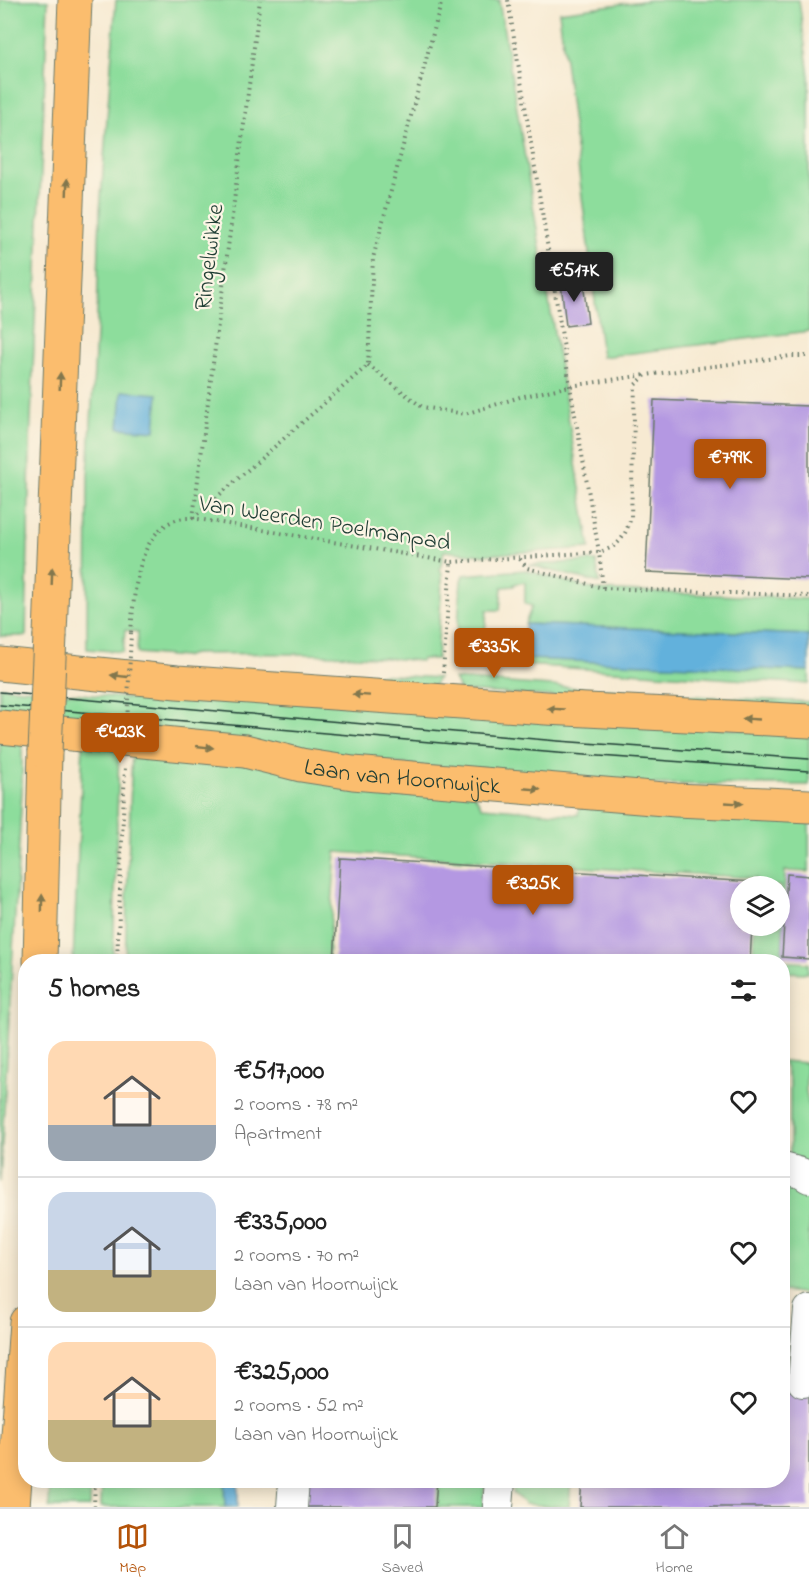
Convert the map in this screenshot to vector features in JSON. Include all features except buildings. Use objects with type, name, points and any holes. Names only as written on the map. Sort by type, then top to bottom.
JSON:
[{"type":"main road","points":[[40,954],[45,752],[75,0]]},
{"type":"main road","points":[[0,664],[177,682],[534,707],[809,722]]},
{"type":"main road","name":"Laan van Hoornwijck","points":[[0,727],[245,751],[301,765],[353,773],[665,799],[809,806]]},
{"type":"main road","points":[[13,1507],[18,1436]]},
{"type":"street","points":[[790,1170],[809,1178]]},
{"type":"street","points":[[790,1309],[809,1310],[803,1382]]},
{"type":"street","points":[[292,1507],[293,1488]]},
{"type":"street","points":[[498,1507],[499,1488]]},
{"type":"path","name":"Ringelwikke","points":[[192,518],[260,0]]},
{"type":"path","points":[[192,518],[368,365],[373,258],[442,0]]},
{"type":"path","points":[[508,0],[603,588]]},
{"type":"path","points":[[368,365],[422,407],[465,414],[520,397],[570,386],[791,356],[809,356]]},
{"type":"path","name":"Van Weerden Poelmanpad","points":[[126,748],[135,583],[143,556],[152,539],[164,526],[179,518],[192,518],[451,562],[599,552],[610,549],[627,532],[631,517],[635,385],[646,375]]},
{"type":"path","points":[[520,558],[527,568],[603,588],[809,596]]},
{"type":"path","points":[[443,673],[451,562]]},
{"type":"path","points":[[117,954],[125,760]]},
{"type":"path","points":[[94,1507],[95,1488]]},
{"type":"green space","points":[[0,0],[48,0],[30,444],[26,636],[0,636]]},
{"type":"green space","points":[[116,0],[501,0],[499,1],[590,548],[481,555],[444,551],[440,569],[442,580],[437,659],[422,659],[421,661],[364,656],[278,654],[193,654],[184,657],[137,653],[138,632],[125,630],[123,652],[87,649],[88,475],[97,318],[100,211]]},
{"type":"green space","points":[[651,0],[799,0],[809,77],[809,331],[602,357],[559,12]]},
{"type":"green space","points":[[596,561],[600,583],[529,565]]},
{"type":"green space","points":[[525,570],[596,590],[809,599],[809,635],[525,624],[532,606],[525,604],[525,582],[502,587],[500,610],[487,610],[484,643],[524,644],[527,659],[809,671],[809,684],[463,661],[458,658],[456,654],[463,575]]},
{"type":"green space","points":[[269,673],[390,675],[438,678],[432,689]]},
{"type":"green space","points":[[454,679],[809,702],[809,711],[460,691]]},
{"type":"green space","points":[[0,687],[136,699],[138,690],[809,734],[809,785],[622,784],[424,767],[0,711]]},
{"type":"green space","points":[[0,738],[22,740],[22,790],[0,1182]]},
{"type":"green space","points":[[83,744],[119,748],[113,954],[73,954]]},
{"type":"green space","points":[[132,748],[474,794],[482,807],[578,815],[580,802],[809,818],[809,872],[785,871],[785,876],[730,876],[336,852],[329,954],[125,954]]},
{"type":"green space","points":[[754,936],[783,936],[782,954],[753,954]]},
{"type":"green space","points":[[790,962],[808,963],[808,973],[790,972]]},
{"type":"green space","points":[[790,1062],[806,1063],[809,1167],[790,1160]]},
{"type":"green space","points":[[790,1181],[809,1190],[809,1294],[790,1292]]},
{"type":"green space","points":[[50,1488],[91,1488],[90,1507],[49,1507]]},
{"type":"green space","points":[[102,1488],[224,1488],[225,1507],[101,1507]]},
{"type":"green space","points":[[438,1488],[484,1488],[483,1507],[437,1507]]},
{"type":"green space","points":[[513,1488],[570,1488],[569,1507],[525,1504],[513,1493]]},
{"type":"water","points":[[122,391],[158,394],[155,431],[119,428]]},
{"type":"water","points":[[526,624],[809,635],[809,671],[527,659],[524,644],[507,643],[507,631],[524,632]]},
{"type":"water","points":[[224,1488],[238,1488],[238,1507],[225,1507]]},
{"type":"tram line","points":[[0,692],[558,741],[809,759]]},
{"type":"tram line","points":[[0,705],[557,753],[809,771]]}]
